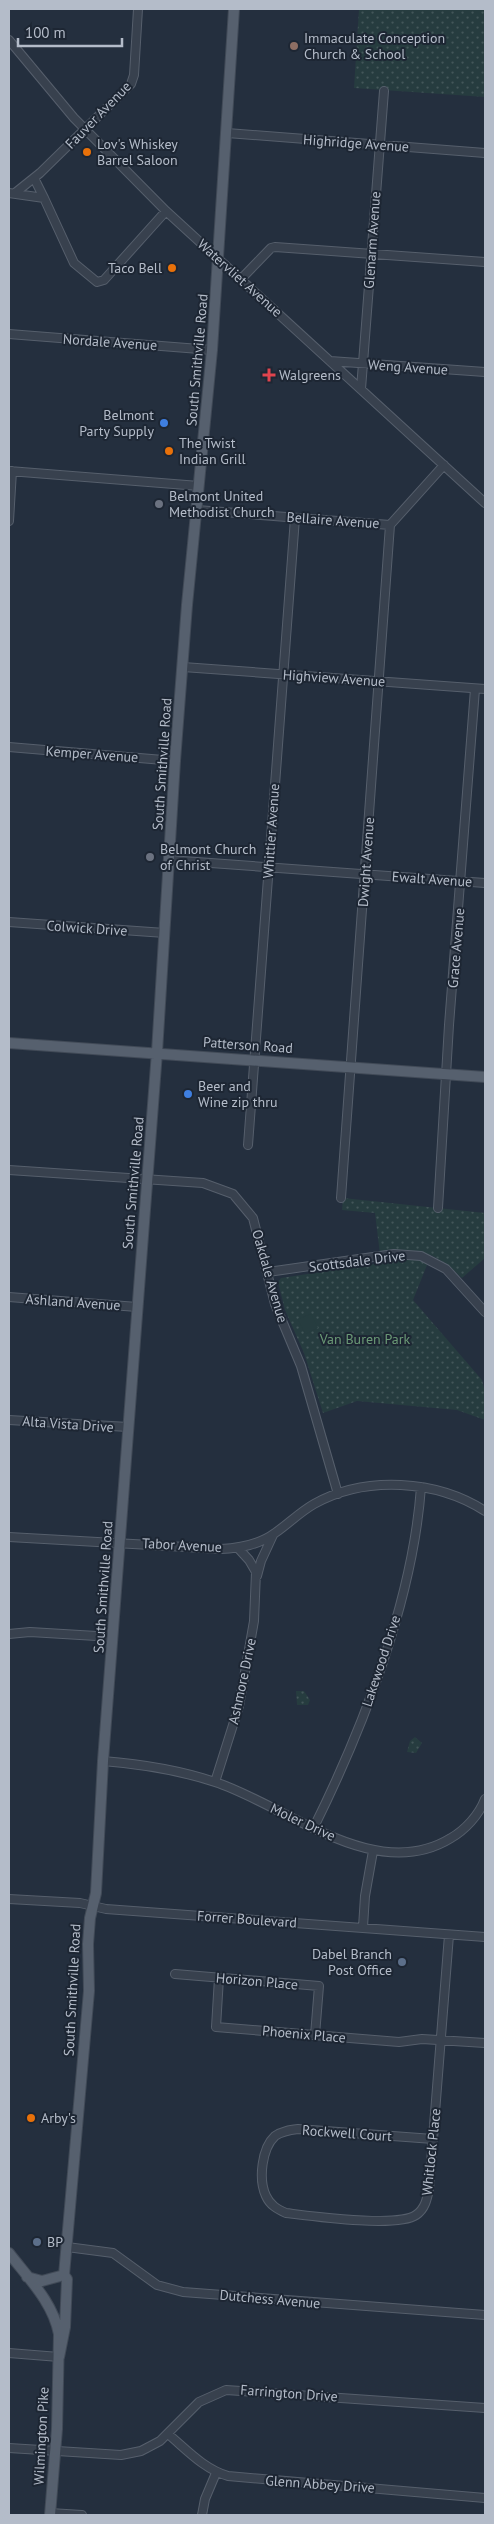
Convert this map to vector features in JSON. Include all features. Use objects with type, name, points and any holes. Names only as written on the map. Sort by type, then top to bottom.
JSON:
[{"type":"main road","name":"South Smithville Road","points":[[59,2357],[65,2327],[67,2280],[64,2275],[89,1991],[88,1944],[96,1893],[103,1761],[158,1052],[183,667],[219,260],[234,9]]},
{"type":"main road","name":"Patterson Road","points":[[9,1043],[158,1052],[485,1077]]},
{"type":"main road","points":[[9,2253],[53,2313],[59,2334],[59,2357]]},
{"type":"main road","points":[[27,2277],[42,2281],[64,2275]]},
{"type":"main road","name":"Wilmington Pike","points":[[50,2514],[59,2357]]},
{"type":"street","name":"Fauver Avenue","points":[[12,193],[34,178],[131,84],[134,79],[138,9]]},
{"type":"street","name":"Watervliet Avenue","points":[[9,40],[50,92],[166,211],[485,503]]},
{"type":"street","name":"Glenarm Avenue","points":[[361,389],[384,91]]},
{"type":"street","name":"Highridge Avenue","points":[[227,133],[485,153]]},
{"type":"street","points":[[34,178],[74,262],[97,282],[104,280],[166,211]]},
{"type":"street","points":[[12,193],[44,198]]},
{"type":"street","points":[[241,279],[270,248],[275,247],[485,262]]},
{"type":"street","name":"Nordale Avenue","points":[[9,334],[212,350]]},
{"type":"street","name":"Weng Avenue","points":[[330,361],[485,372]]},
{"type":"street","name":"Bellaire Avenue","points":[[197,510],[390,525],[444,465]]},
{"type":"street","points":[[9,521],[10,471],[199,486]]},
{"type":"street","name":"Whittier Avenue","points":[[248,1145],[295,518]]},
{"type":"street","name":"Dwight Avenue","points":[[341,1198],[390,525]]},
{"type":"street","name":"Highview Avenue","points":[[183,667],[485,689]]},
{"type":"street","name":"Grace Avenue","points":[[438,1208],[475,688]]},
{"type":"street","name":"Kemper Avenue","points":[[9,747],[176,761]]},
{"type":"street","name":"Ewalt Avenue","points":[[169,860],[485,883]]},
{"type":"street","name":"Colwick Drive","points":[[9,922],[165,933]]},
{"type":"street","name":"Oakdale Avenue","points":[[9,1170],[203,1183],[233,1194],[253,1218],[275,1304],[301,1366],[338,1494]]},
{"type":"street","name":"Scottsdale Drive","points":[[268,1272],[394,1254],[421,1256],[446,1269],[485,1312]]},
{"type":"street","name":"Ashland Avenue","points":[[9,1298],[137,1307]]},
{"type":"street","name":"Alta Vista Drive","points":[[9,1420],[128,1428]]},
{"type":"street","name":"Tabor Avenue","points":[[9,1537],[221,1549],[238,1548],[256,1543],[273,1535],[313,1504],[338,1494],[384,1486],[421,1487],[458,1496],[485,1511]]},
{"type":"street","name":"Lakewood Drive","points":[[314,1827],[356,1734],[388,1641],[414,1550],[421,1487]]},
{"type":"street","name":"Ashmore Drive","points":[[216,1782],[229,1742],[243,1685],[252,1631],[257,1578],[261,1561],[273,1535]]},
{"type":"street","points":[[238,1548],[254,1566],[257,1578]]},
{"type":"street","points":[[9,1634],[30,1632],[113,1637]]},
{"type":"street","name":"Moler Drive","points":[[103,1761],[146,1765],[216,1782],[344,1841],[373,1851],[408,1853],[444,1842],[468,1825],[477,1814],[485,1799]]},
{"type":"street","points":[[363,1927],[365,1896],[373,1851]]},
{"type":"street","name":"Forrer Boulevard","points":[[9,1899],[485,1937]]},
{"type":"street","name":"Whitlock Place","points":[[270,2203],[279,2210],[294,2214],[392,2222],[407,2219],[420,2212],[427,2199],[449,1935]]},
{"type":"street","name":"Horizon Place","points":[[175,1974],[319,1986],[315,2035]]},
{"type":"street","name":"Phoenix Place","points":[[219,1978],[216,2027],[399,2042],[441,2039],[485,2043]]},
{"type":"street","name":"Rockwell Court","points":[[270,2203],[264,2191],[264,2159],[270,2143],[284,2131],[298,2129],[433,2140]]},
{"type":"street","name":"Dutchess Avenue","points":[[67,2246],[113,2252],[157,2285],[183,2292],[485,2315]]},
{"type":"street","points":[[9,2353],[59,2357]]},
{"type":"street","name":"Farrington Drive","points":[[9,2448],[131,2454],[149,2448],[168,2434],[199,2402],[216,2392],[226,2390],[485,2408]]},
{"type":"street","name":"Glenn Abbey Drive","points":[[168,2434],[203,2465],[216,2473],[238,2478],[485,2498]]},
{"type":"street","points":[[202,2515],[205,2499],[216,2473]]},
{"type":"street","points":[[50,2514],[82,2515]]},
{"type":"green space","points":[[359,9],[485,9],[485,97],[354,88]]},
{"type":"green space","name":"Van Buren Park","points":[[343,1198],[485,1213],[485,1258],[462,1278],[447,1264],[431,1255],[413,1300],[482,1380],[485,1392],[485,1420],[457,1410],[357,1401],[323,1413],[304,1353],[285,1310],[278,1282],[281,1278],[381,1263],[375,1213],[342,1210]]},
{"type":"green space","points":[[311,1314],[318,1328],[305,1334],[298,1319]]},
{"type":"green space","points":[[296,1691],[304,1691],[310,1700],[308,1705],[297,1705]]},
{"type":"green space","points":[[415,1737],[422,1743],[416,1753],[407,1752],[410,1741]]},
{"type":"place","name":"Immaculate Conception Church & School","points":[[294,46]]},
{"type":"place","name":"Lov's Whiskey Barrel Saloon","points":[[87,152]]},
{"type":"place","name":"Taco Bell","points":[[172,268]]},
{"type":"place","name":"Walgreens","points":[[269,375]]},
{"type":"place","name":"Belmont Party Supply","points":[[164,423]]},
{"type":"place","name":"The Twist Indian Grill","points":[[169,451]]},
{"type":"place","name":"Belmont United Methodist Church","points":[[159,504]]},
{"type":"place","name":"Belmont Church of Christ","points":[[150,857]]},
{"type":"place","name":"Beer and Wine zip thru","points":[[188,1094]]},
{"type":"place","name":"Dabel Branch Post Office","points":[[402,1962]]},
{"type":"place","name":"Arby's","points":[[31,2118]]},
{"type":"place","name":"BP","points":[[37,2242]]}]
